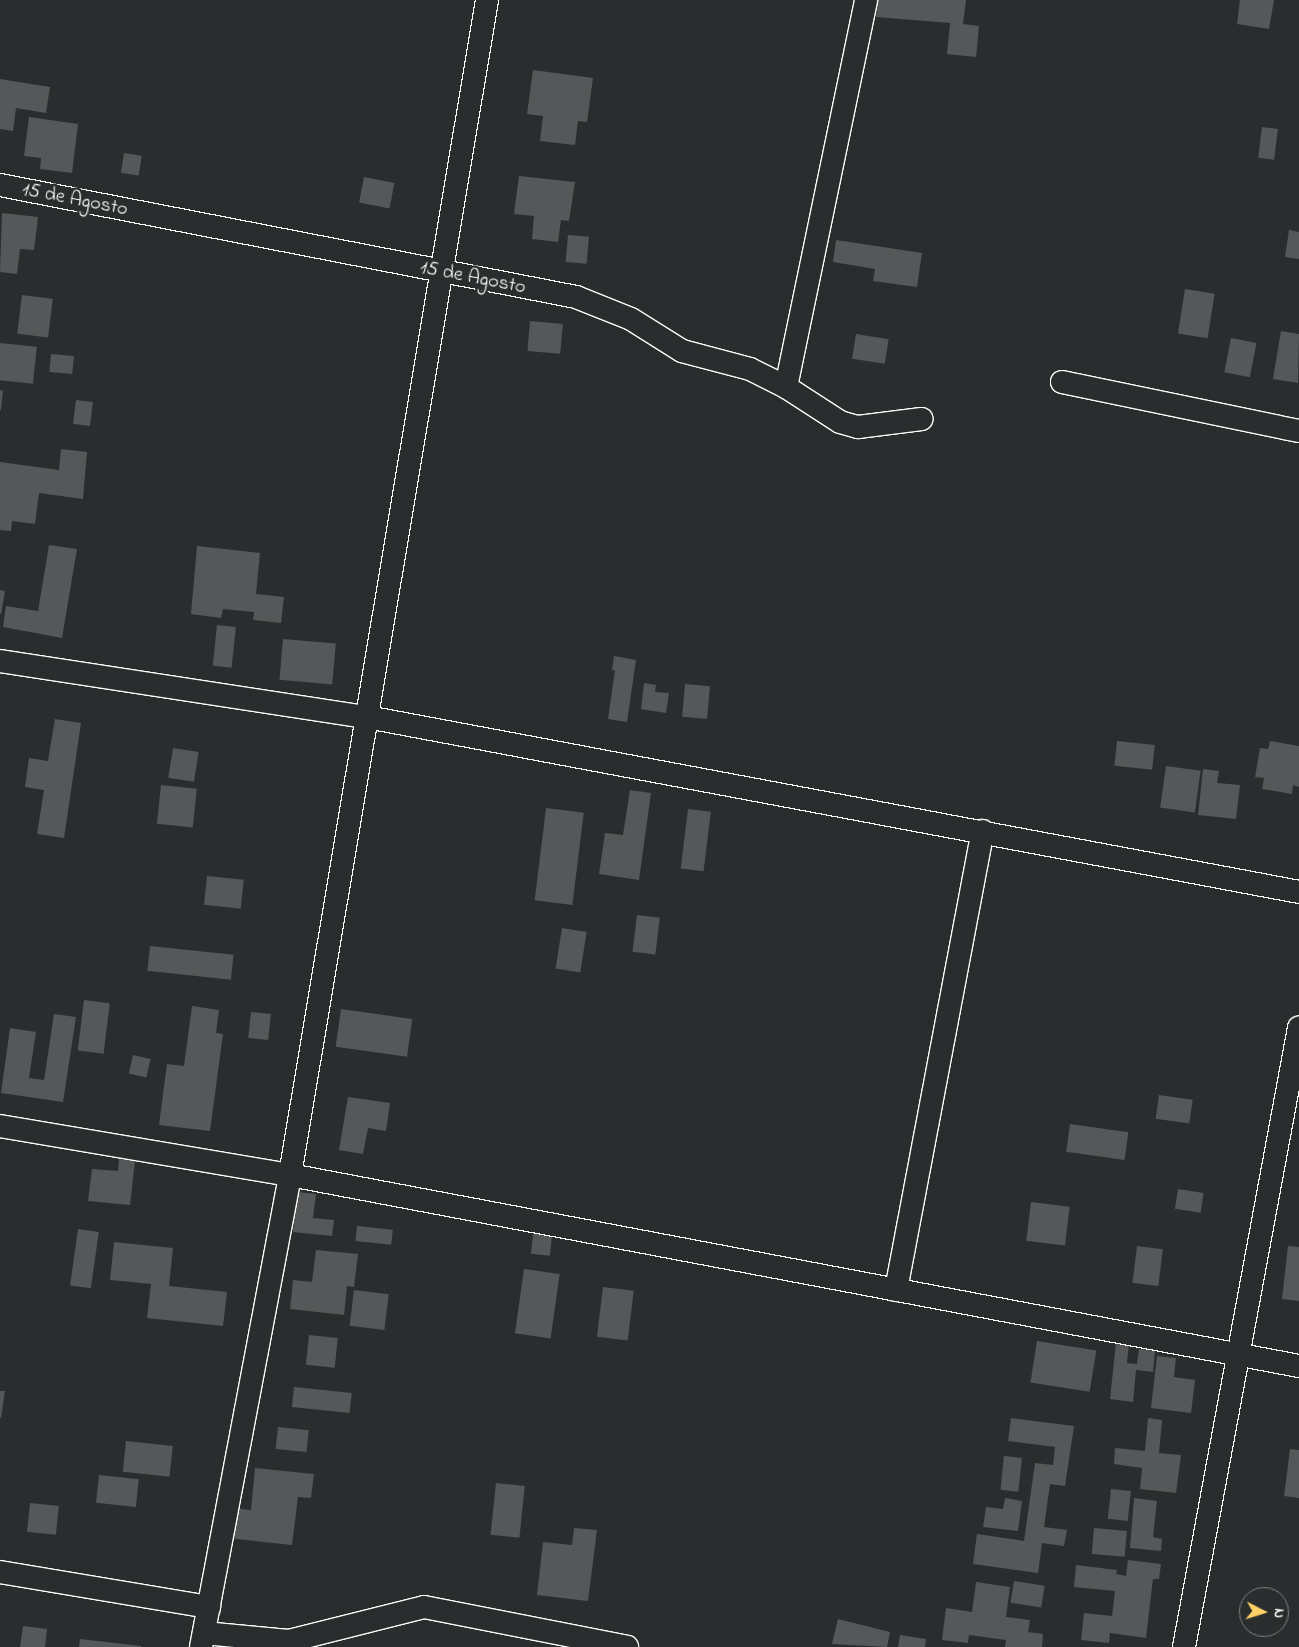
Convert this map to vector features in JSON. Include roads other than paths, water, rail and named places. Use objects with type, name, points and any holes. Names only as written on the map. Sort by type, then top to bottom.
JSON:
[{"type":"street","points":[[487,0],[290,1175],[203,1640],[290,1641],[424,1606],[627,1647]]},
{"type":"street","points":[[786,386],[866,0]]},
{"type":"street","name":"15 de Agosto","points":[[0,185],[441,273],[576,297],[631,319],[682,352],[750,369],[786,386],[840,422],[858,427],[921,419]]},
{"type":"street","points":[[1062,382],[1299,431]]},
{"type":"street","points":[[0,661],[367,717],[983,831],[1299,892]]},
{"type":"street","points":[[896,1290],[983,831]]},
{"type":"street","points":[[1184,1647],[1240,1355],[1299,1028]]},
{"type":"street","points":[[0,1126],[290,1175],[1299,1366]]},
{"type":"street","points":[[0,1572],[209,1606]]}]
